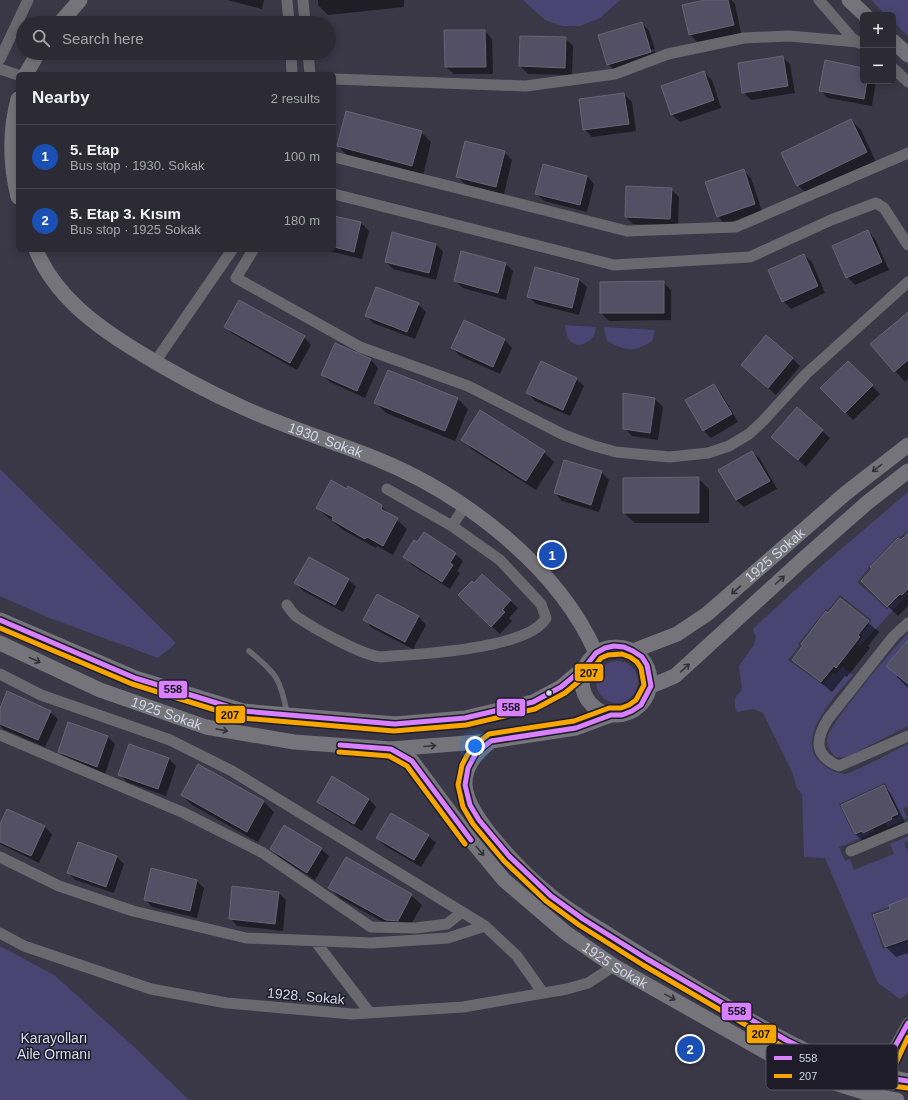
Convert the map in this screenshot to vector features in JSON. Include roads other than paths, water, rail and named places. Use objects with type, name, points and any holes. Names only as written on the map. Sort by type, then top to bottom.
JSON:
[{"type":"main road","points":[[66,16],[80,0]]},
{"type":"main road","points":[[849,0],[862,12]]},
{"type":"main road","points":[[896,44],[908,55]]},
{"type":"main road","points":[[27,72],[34,60]]},
{"type":"main road","points":[[16,106],[10,147],[16,184]]},
{"type":"main road","name":"1930. Sokak","points":[[37,252],[55,285],[78,309],[115,338],[155,362],[244,408],[378,460],[437,488],[465,506],[509,540],[546,577],[574,611],[596,653]]},
{"type":"main road","name":"1925 Sokak","points":[[633,650],[677,634],[707,614],[846,493],[908,445]]},
{"type":"main road","name":"1925 Sokak","points":[[651,686],[675,676],[868,502],[908,472]]},
{"type":"main road","name":"1925 Sokak","points":[[0,620],[135,678],[243,711],[395,724],[465,718],[533,702],[561,687],[585,667]]},
{"type":"main road","name":"1925 Sokak","points":[[0,643],[100,690],[206,727],[294,742],[391,749],[491,741],[576,728],[611,715]]},
{"type":"main road","points":[[614,646],[633,650],[642,657],[650,676],[651,686],[641,705],[632,712],[622,715],[611,715],[592,706],[582,687],[582,677],[585,667],[596,653],[605,648],[614,646]]},
{"type":"main road","name":"1925 Sokak","points":[[491,741],[476,752],[468,768],[465,785],[470,805],[479,820],[509,856],[551,896],[583,919],[646,959],[794,1044]]},
{"type":"main road","name":"1925 Sokak","points":[[391,749],[412,761],[470,839],[504,880],[566,933],[614,966],[766,1051]]},
{"type":"main road","name":"1925 Sokak","points":[[898,1079],[908,1081]]},
{"type":"main road","name":"1925 Sokak","points":[[858,1090],[876,1096],[897,1100]]},
{"type":"street","points":[[20,16],[28,0]]},
{"type":"street","points":[[287,0],[288,16]]},
{"type":"street","points":[[303,0],[304,16]]},
{"type":"street","points":[[820,0],[860,43]]},
{"type":"street","points":[[0,59],[16,25]]},
{"type":"street","points":[[336,79],[526,86],[615,74],[668,54],[744,38],[789,36],[860,44]]},
{"type":"street","points":[[291,60],[292,72]]},
{"type":"street","points":[[309,60],[310,72]]},
{"type":"street","points":[[0,69],[16,74]]},
{"type":"street","points":[[896,71],[908,82]]},
{"type":"street","points":[[336,157],[626,232],[736,227],[908,153]]},
{"type":"street","points":[[336,195],[614,265],[750,257],[831,220],[876,203],[884,208],[908,245]]},
{"type":"street","points":[[155,362],[231,252]]},
{"type":"street","points":[[236,278],[252,252]]},
{"type":"street","points":[[220,267],[236,278],[360,347],[468,386],[564,435],[616,452],[669,457],[708,453],[728,446],[749,434],[806,374],[908,282]]},
{"type":"street","points":[[287,605],[296,616],[359,651],[371,656],[381,657],[441,653],[476,648],[527,632],[543,622],[546,618],[541,604],[500,560],[452,526],[387,489]]},
{"type":"street","points":[[452,526],[465,506]]},
{"type":"street","points":[[908,623],[893,637],[828,719],[822,731],[819,743],[820,751],[824,758],[839,766],[908,736]]},
{"type":"street","points":[[0,674],[41,695],[170,740],[232,771],[485,926],[517,956],[543,993]]},
{"type":"street","points":[[0,734],[184,813],[263,853],[371,927],[416,928],[447,924],[462,912]]},
{"type":"street","points":[[851,851],[908,827]]},
{"type":"street","points":[[0,857],[58,886],[133,911],[246,938],[371,943],[448,938],[485,926]]},
{"type":"street","name":"1928. Sokak","points":[[0,933],[32,948],[151,990],[227,1003],[336,1013],[370,1013],[463,1007],[567,989],[588,983],[614,966]]},
{"type":"street","points":[[315,941],[370,1013]]},
{"type":"street","points":[[896,1044],[908,1023]]},
{"type":"lane","points":[[249,651],[267,666],[278,679],[283,692],[287,714]]},
{"type":"place","name":"5. Etap","points":[[552,555]]},
{"type":"place","name":"5. Etap 3. Kısım","points":[[690,1049]]},
{"type":"park label","name":"Karayolları Aile Ormanı","points":[[54,1046]]}]
